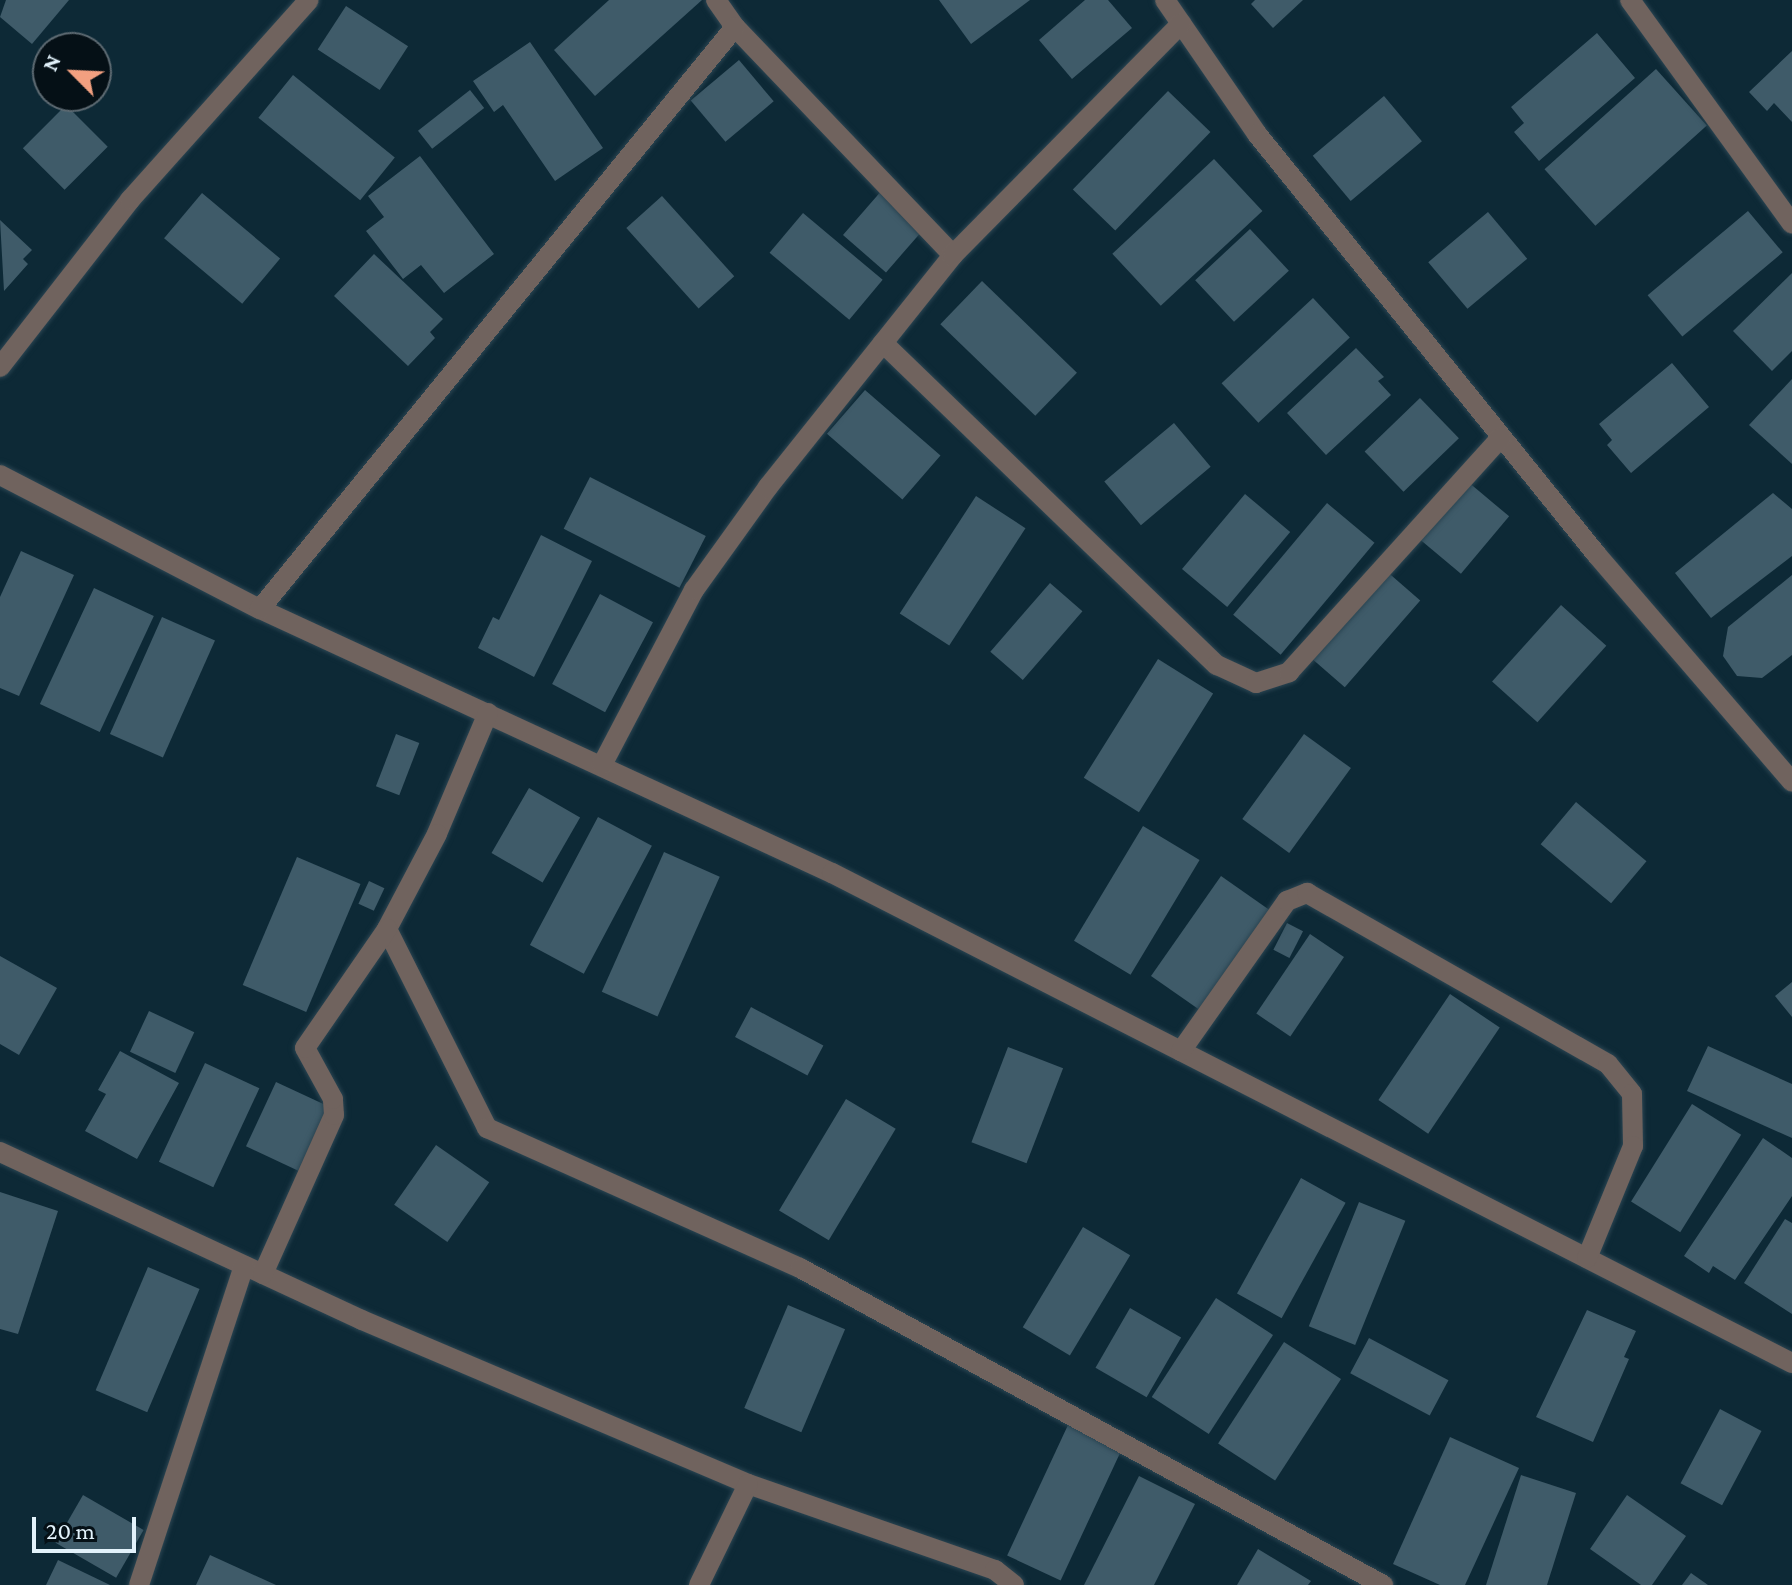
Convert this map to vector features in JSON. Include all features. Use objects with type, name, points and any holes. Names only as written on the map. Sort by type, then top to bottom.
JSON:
[{"type":"street","points":[[0,367],[130,200],[309,0]]},
{"type":"street","points":[[716,0],[735,27],[953,255]]},
{"type":"street","points":[[1165,0],[1257,134],[1501,437],[1792,782]]},
{"type":"street","points":[[1630,0],[1792,224]]},
{"type":"street","points":[[602,765],[694,590],[883,343],[953,255],[1181,24]]},
{"type":"street","points":[[260,609],[735,27]]},
{"type":"street","points":[[883,343],[1217,665],[1256,683],[1289,672],[1501,437]]},
{"type":"street","points":[[0,475],[260,609],[832,873],[1792,1363]]},
{"type":"street","points":[[263,1274],[334,1115],[333,1099],[305,1048],[387,929],[437,834],[488,713]]},
{"type":"street","points":[[1181,1051],[1287,901],[1307,893],[1608,1064],[1632,1094],[1633,1146],[1587,1258]]},
{"type":"street","points":[[387,929],[487,1128],[800,1268],[1383,1585]]},
{"type":"street","points":[[0,1152],[244,1266],[748,1484],[995,1570],[1014,1585]]},
{"type":"street","points":[[139,1585],[244,1266]]},
{"type":"street","points":[[699,1585],[748,1484]]},
{"type":"building","points":[[6,0],[69,0],[42,32],[32,32],[32,44],[0,17]]},
{"type":"building","points":[[609,0],[702,0],[595,96],[554,50]]},
{"type":"building","points":[[939,0],[1030,0],[971,44]]},
{"type":"building","points":[[1085,0],[1108,0],[1132,28],[1072,79],[1039,40]]},
{"type":"building","points":[[1255,0],[1303,0],[1273,28],[1251,4]]},
{"type":"building","points":[[346,6],[408,46],[380,90],[318,50]]},
{"type":"building","points":[[1597,33],[1635,78],[1539,161],[1514,132],[1524,123],[1511,107]]},
{"type":"building","points":[[530,42],[603,148],[555,181],[503,105],[494,112],[473,81]]},
{"type":"building","points":[[1792,51],[1792,122],[1774,103],[1767,111],[1749,92]]},
{"type":"building","points":[[739,60],[774,101],[725,142],[691,100]]},
{"type":"building","points":[[1656,69],[1707,125],[1595,226],[1545,169]]},
{"type":"building","points":[[293,75],[395,157],[360,200],[258,118]]},
{"type":"building","points":[[470,90],[484,108],[432,149],[418,131]]},
{"type":"building","points":[[1168,91],[1210,132],[1115,231],[1073,190]]},
{"type":"building","points":[[1384,96],[1422,141],[1351,201],[1313,156]]},
{"type":"building","points":[[59,112],[73,112],[108,147],[65,190],[23,148]]},
{"type":"building","points":[[420,156],[494,254],[444,293],[421,265],[403,279],[366,231],[384,217],[368,196]]},
{"type":"building","points":[[1214,159],[1262,211],[1161,306],[1112,254]]},
{"type":"building","points":[[883,189],[926,226],[886,272],[843,235]]},
{"type":"building","points":[[202,193],[280,259],[242,304],[164,238]]},
{"type":"building","points":[[662,196],[734,276],[699,308],[626,228]]},
{"type":"building","points":[[1748,211],[1783,252],[1682,337],[1648,295]]},
{"type":"building","points":[[1488,212],[1527,259],[1467,309],[1428,262]]},
{"type":"building","points":[[803,213],[883,280],[849,320],[770,253]]},
{"type":"building","points":[[0,220],[32,250],[23,259],[28,264],[4,291]]},
{"type":"building","points":[[1250,229],[1289,271],[1234,322],[1195,280]]},
{"type":"building","points":[[374,254],[443,319],[430,332],[435,338],[408,366],[334,296]]},
{"type":"building","points":[[1792,273],[1792,351],[1772,371],[1733,331]]},
{"type":"building","points":[[982,281],[1077,373],[1035,416],[940,324]]},
{"type":"building","points":[[1313,298],[1350,337],[1258,423],[1222,383]]},
{"type":"building","points":[[1356,348],[1384,377],[1378,381],[1391,395],[1326,455],[1287,413]]},
{"type":"building","points":[[1672,363],[1709,407],[1631,473],[1607,445],[1612,440],[1599,424]]},
{"type":"building","points":[[1792,379],[1792,464],[1749,425]]},
{"type":"building","points":[[865,390],[940,456],[902,499],[827,434]]},
{"type":"building","points":[[1420,398],[1459,438],[1404,492],[1365,451]]},
{"type":"building","points":[[1174,423],[1211,467],[1141,525],[1104,481]]},
{"type":"building","points":[[590,477],[706,536],[679,588],[564,529]]},
{"type":"building","points":[[1467,481],[1509,516],[1461,574],[1419,538]]},
{"type":"building","points":[[1773,493],[1792,509],[1792,556],[1711,618],[1675,573]]},
{"type":"building","points":[[1245,494],[1290,532],[1227,607],[1182,569]]},
{"type":"building","points":[[976,496],[1025,528],[949,646],[900,613]]},
{"type":"building","points":[[1327,503],[1374,543],[1281,655],[1233,615]]},
{"type":"building","points":[[541,535],[592,561],[534,677],[478,648],[493,617],[499,620]]},
{"type":"building","points":[[21,551],[74,575],[19,696],[0,688],[0,597]]},
{"type":"building","points":[[1384,569],[1420,600],[1345,687],[1309,656]]},
{"type":"building","points":[[1792,575],[1792,655],[1762,678],[1737,676],[1723,656],[1728,627]]},
{"type":"building","points":[[1050,583],[1082,611],[1023,680],[990,652]]},
{"type":"building","points":[[94,588],[154,616],[100,732],[40,704]]},
{"type":"building","points":[[600,594],[653,622],[605,712],[552,684]]},
{"type":"building","points":[[1561,605],[1606,646],[1537,722],[1492,682]]},
{"type":"building","points":[[162,617],[215,641],[163,758],[110,734]]},
{"type":"building","points":[[1158,659],[1213,693],[1139,812],[1084,778]]},
{"type":"building","points":[[396,734],[419,743],[399,795],[376,786]]},
{"type":"building","points":[[1304,734],[1351,768],[1289,853],[1242,819]]},
{"type":"building","points":[[529,788],[580,818],[543,882],[492,853]]},
{"type":"building","points":[[1576,802],[1646,861],[1611,903],[1541,844]]},
{"type":"building","points":[[598,817],[652,846],[584,974],[530,945]]},
{"type":"building","points":[[1143,826],[1200,860],[1131,975],[1074,941]]},
{"type":"building","points":[[664,852],[720,877],[657,1017],[602,992]]},
{"type":"building","points":[[297,857],[361,884],[306,1012],[243,985]]},
{"type":"building","points":[[1221,876],[1273,912],[1203,1012],[1151,976]]},
{"type":"building","points":[[369,881],[384,888],[374,911],[358,904]]},
{"type":"building","points":[[1287,923],[1303,931],[1289,958],[1273,950]]},
{"type":"building","points":[[1310,934],[1344,957],[1290,1037],[1256,1014]]},
{"type":"building","points":[[0,956],[57,988],[19,1055],[0,1044]]},
{"type":"building","points":[[1792,982],[1792,1017],[1775,996]]},
{"type":"building","points":[[1450,994],[1500,1028],[1428,1134],[1378,1100]]},
{"type":"building","points":[[751,1007],[823,1045],[807,1076],[735,1037]]},
{"type":"building","points":[[149,1011],[194,1032],[175,1073],[130,1052]]},
{"type":"building","points":[[1708,1046],[1792,1084],[1792,1138],[1687,1091]]},
{"type":"building","points":[[1008,1047],[1063,1068],[1027,1163],[971,1142]]},
{"type":"building","points":[[120,1051],[179,1083],[137,1159],[85,1131],[106,1094],[98,1090]]},
{"type":"building","points":[[205,1063],[259,1088],[213,1187],[159,1162]]},
{"type":"building","points":[[276,1082],[330,1107],[300,1172],[246,1146]]},
{"type":"building","points":[[846,1099],[896,1129],[829,1240],[779,1210]]},
{"type":"building","points":[[1692,1104],[1741,1135],[1680,1232],[1631,1202]]},
{"type":"building","points":[[1763,1138],[1792,1158],[1792,1196],[1735,1280],[1713,1266],[1709,1273],[1684,1256]]},
{"type":"building","points":[[436,1145],[489,1182],[447,1242],[394,1205]]},
{"type":"building","points":[[1301,1178],[1346,1203],[1282,1318],[1237,1293]]},
{"type":"building","points":[[0,1192],[58,1211],[18,1334],[0,1329]]},
{"type":"building","points":[[1359,1202],[1405,1221],[1355,1345],[1309,1326]]},
{"type":"building","points":[[1785,1219],[1792,1223],[1792,1314],[1744,1283]]},
{"type":"building","points":[[1083,1227],[1130,1255],[1070,1356],[1023,1327]]},
{"type":"building","points":[[148,1267],[200,1289],[147,1412],[96,1390]]},
{"type":"building","points":[[1216,1298],[1273,1335],[1209,1434],[1152,1397]]},
{"type":"building","points":[[788,1305],[845,1329],[801,1432],[744,1408]]},
{"type":"building","points":[[1130,1308],[1181,1338],[1147,1397],[1096,1368]]},
{"type":"building","points":[[1587,1310],[1636,1331],[1624,1357],[1629,1359],[1593,1442],[1536,1417]]},
{"type":"building","points":[[1369,1338],[1448,1380],[1430,1416],[1350,1373]]},
{"type":"building","points":[[1284,1342],[1341,1379],[1275,1481],[1218,1443]]},
{"type":"building","points":[[1720,1409],[1761,1431],[1722,1505],[1681,1483]]},
{"type":"building","points":[[1068,1425],[1121,1450],[1061,1580],[1007,1556]]},
{"type":"building","points":[[1450,1437],[1519,1468],[1465,1585],[1440,1585],[1393,1564]]},
{"type":"building","points":[[1521,1475],[1576,1493],[1547,1585],[1486,1585]]},
{"type":"building","points":[[1139,1476],[1195,1504],[1154,1585],[1084,1585]]},
{"type":"building","points":[[83,1495],[144,1530],[116,1578],[56,1543]]},
{"type":"building","points":[[1627,1495],[1686,1536],[1652,1585],[1641,1585],[1590,1549]]},
{"type":"building","points":[[1258,1549],[1311,1581],[1308,1585],[1237,1585]]},
{"type":"building","points":[[210,1555],[276,1585],[196,1585]]},
{"type":"building","points":[[58,1560],[110,1585],[46,1585]]},
{"type":"building","points":[[1691,1573],[1708,1585],[1682,1585]]}]
